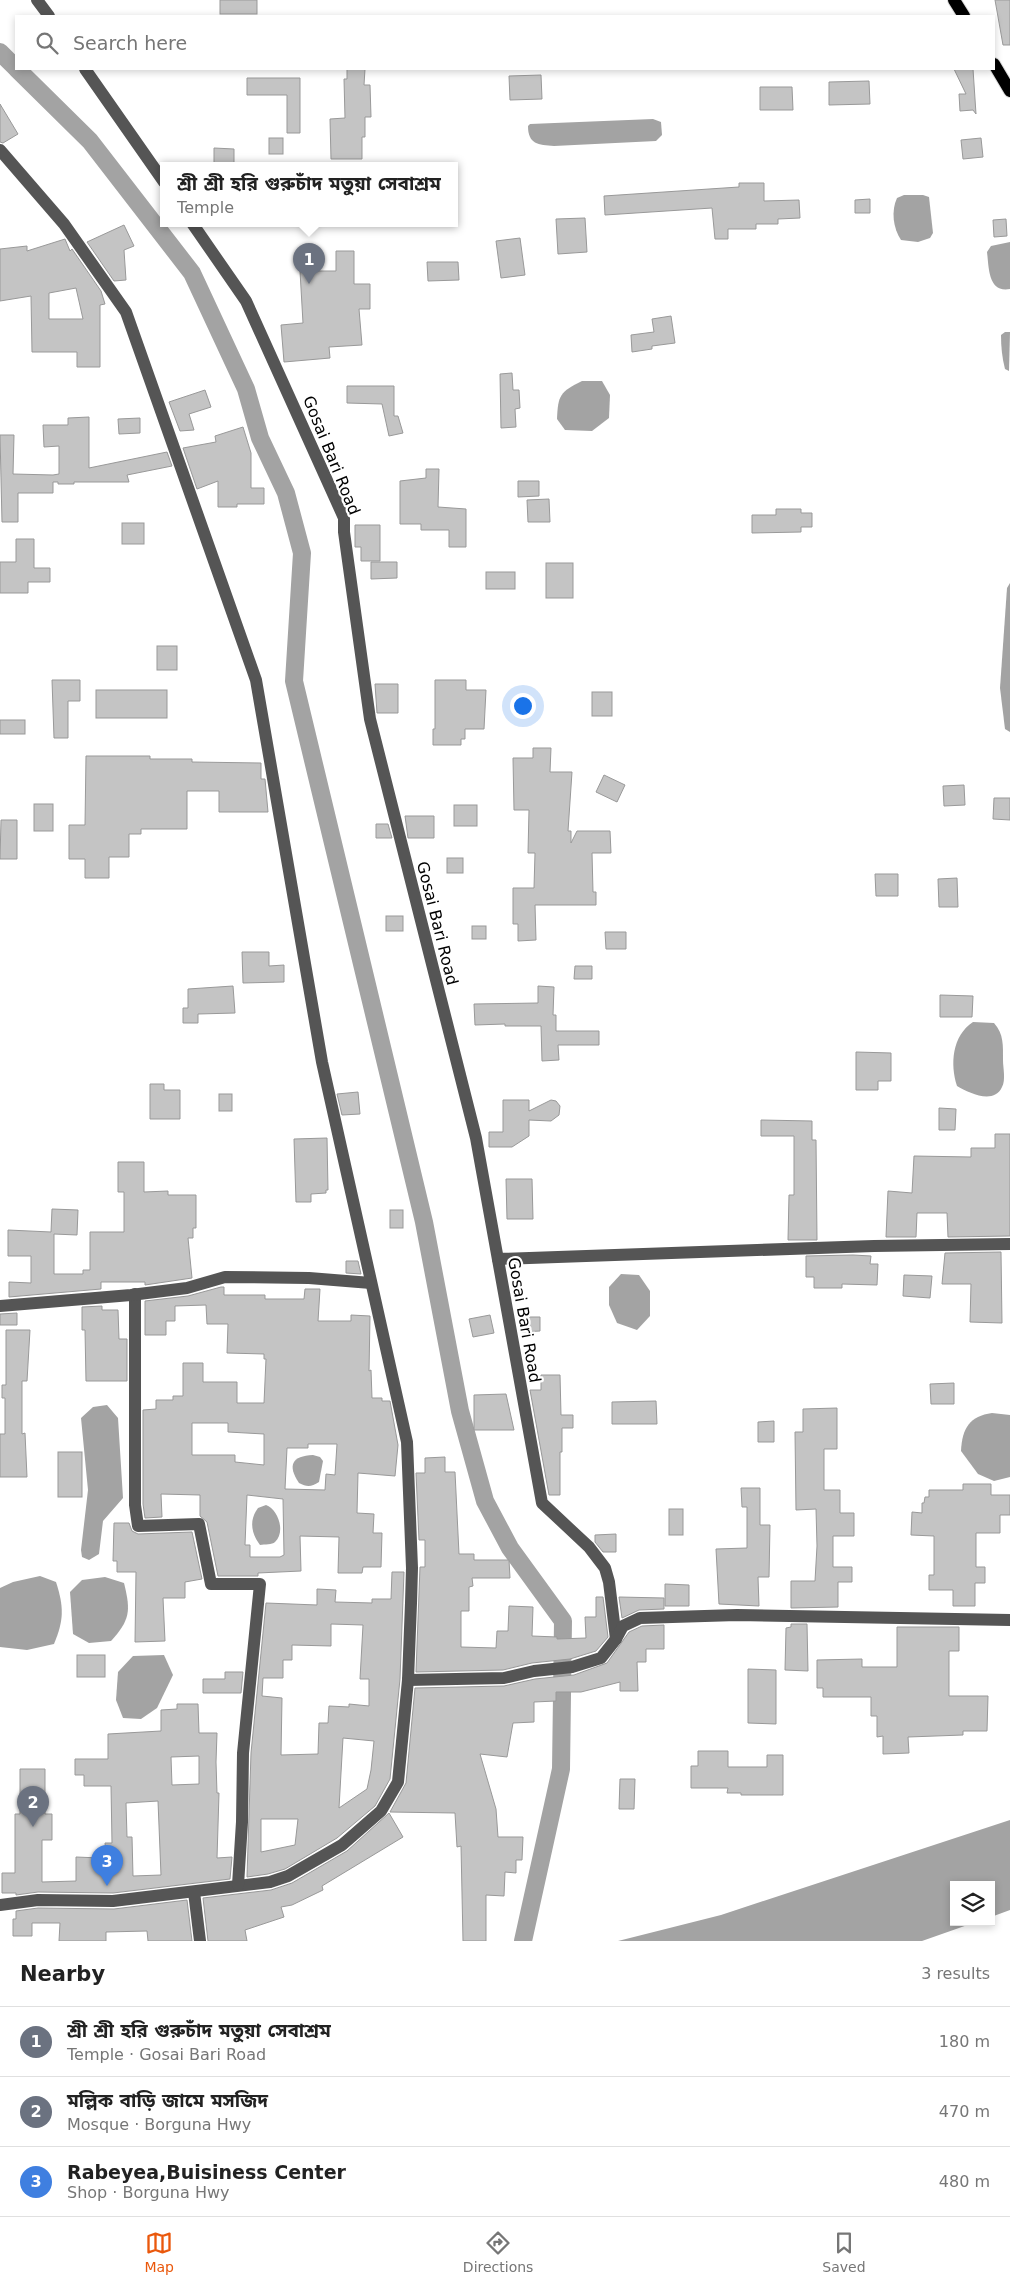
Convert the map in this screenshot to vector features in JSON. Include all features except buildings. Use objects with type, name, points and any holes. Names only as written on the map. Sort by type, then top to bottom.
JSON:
[{"type":"main road","points":[[954,0],[963,15]]},
{"type":"main road","points":[[995,66],[1010,91]]},
{"type":"street","points":[[37,0],[47,15]]},
{"type":"street","points":[[86,70],[160,176]]},
{"type":"street","points":[[0,150],[64,224],[126,312],[256,680],[322,1062],[407,1442],[412,1568],[408,1680],[398,1782],[381,1811],[342,1845],[288,1876],[270,1882],[113,1901],[38,1900],[0,1905]]},
{"type":"street","name":"Gosai Bari Road","points":[[195,227],[246,301],[344,518],[344,532],[370,719],[476,1138],[542,1503],[589,1547],[605,1568],[609,1582],[616,1639]]},
{"type":"street","points":[[498,1259],[874,1246],[1010,1244]]},
{"type":"street","points":[[0,1306],[186,1288],[226,1277],[309,1278],[371,1283]]},
{"type":"street","points":[[135,1294],[135,1505],[138,1526],[199,1524],[211,1584],[260,1584],[243,1753],[242,1822],[238,1885]]},
{"type":"street","points":[[408,1680],[504,1678],[534,1671],[572,1667],[601,1658],[616,1639],[623,1626],[640,1618],[737,1614],[1010,1620]]},
{"type":"street","points":[[194,1892],[200,1941]]},
{"type":"shaded area","points":[[653,119],[661,122],[662,135],[656,141],[554,146],[535,142],[528,132],[530,124]]},
{"type":"shaded area","points":[[904,195],[923,195],[929,197],[933,233],[930,238],[918,242],[901,240],[896,230],[894,214],[897,198]]},
{"type":"shaded area","points":[[1010,242],[1010,289],[1003,289],[997,287],[991,278],[987,252],[991,246]]},
{"type":"shaded area","points":[[1005,332],[1010,332],[1009,371],[1005,369],[1002,352],[1001,335]]},
{"type":"shaded area","points":[[582,381],[602,381],[610,395],[609,418],[592,431],[565,430],[557,419],[558,404],[562,395],[569,388]]},
{"type":"shaded area","points":[[1010,583],[1010,732],[1005,729],[1000,688],[1007,588]]},
{"type":"shaded area","points":[[973,1022],[994,1023],[1001,1036],[1004,1081],[1002,1087],[993,1095],[981,1096],[957,1086],[953,1060],[954,1051],[961,1035]]},
{"type":"shaded area","points":[[621,1274],[639,1275],[650,1291],[650,1316],[637,1330],[617,1323],[609,1305],[609,1287]]},
{"type":"shaded area","points":[[107,1405],[118,1418],[123,1498],[103,1521],[99,1554],[89,1560],[82,1557],[81,1550],[88,1490],[81,1418],[93,1407]]},
{"type":"shaded area","points":[[992,1413],[1010,1415],[1010,1477],[994,1481],[978,1474],[961,1451],[963,1436],[969,1424],[978,1417]]},
{"type":"shaded area","points":[[313,1455],[320,1457],[323,1461],[319,1482],[311,1486],[304,1485],[299,1483],[295,1477],[293,1466],[300,1457]]},
{"type":"shaded area","points":[[266,1505],[277,1516],[280,1533],[274,1543],[260,1545],[253,1531],[252,1522],[258,1508]]},
{"type":"shaded area","points":[[40,1576],[56,1582],[62,1606],[60,1628],[54,1644],[27,1650],[0,1647],[0,1588],[13,1582]]},
{"type":"shaded area","points":[[105,1577],[124,1583],[128,1601],[127,1615],[122,1627],[111,1641],[89,1643],[73,1634],[70,1592],[82,1580]]},
{"type":"shaded area","points":[[164,1655],[173,1675],[157,1708],[141,1719],[123,1718],[116,1700],[118,1672],[133,1656]]},
{"type":"shaded area","points":[[1010,1820],[1010,1910],[995,1916],[995,1881],[950,1881],[950,1926],[965,1926],[922,1941],[618,1941],[721,1915]]},
{"type":"waterway","points":[[0,52],[15,67]]},
{"type":"waterway","points":[[18,70],[90,141],[192,273],[246,389],[260,438],[286,493],[302,553],[294,681],[424,1222],[460,1411],[485,1501],[510,1548],[563,1621],[561,1769],[523,1941]]},
{"type":"place","name":"শ্রী শ্রী হরি গুরুচাঁদ মতুয়া সেবাশ্রম","points":[[309,284]]},
{"type":"place","name":"মল্লিক বাড়ি জামে মসজিদ","points":[[33,1827]]},
{"type":"place","name":"Rabeyea,Buisiness Center","points":[[107,1886]]}]
